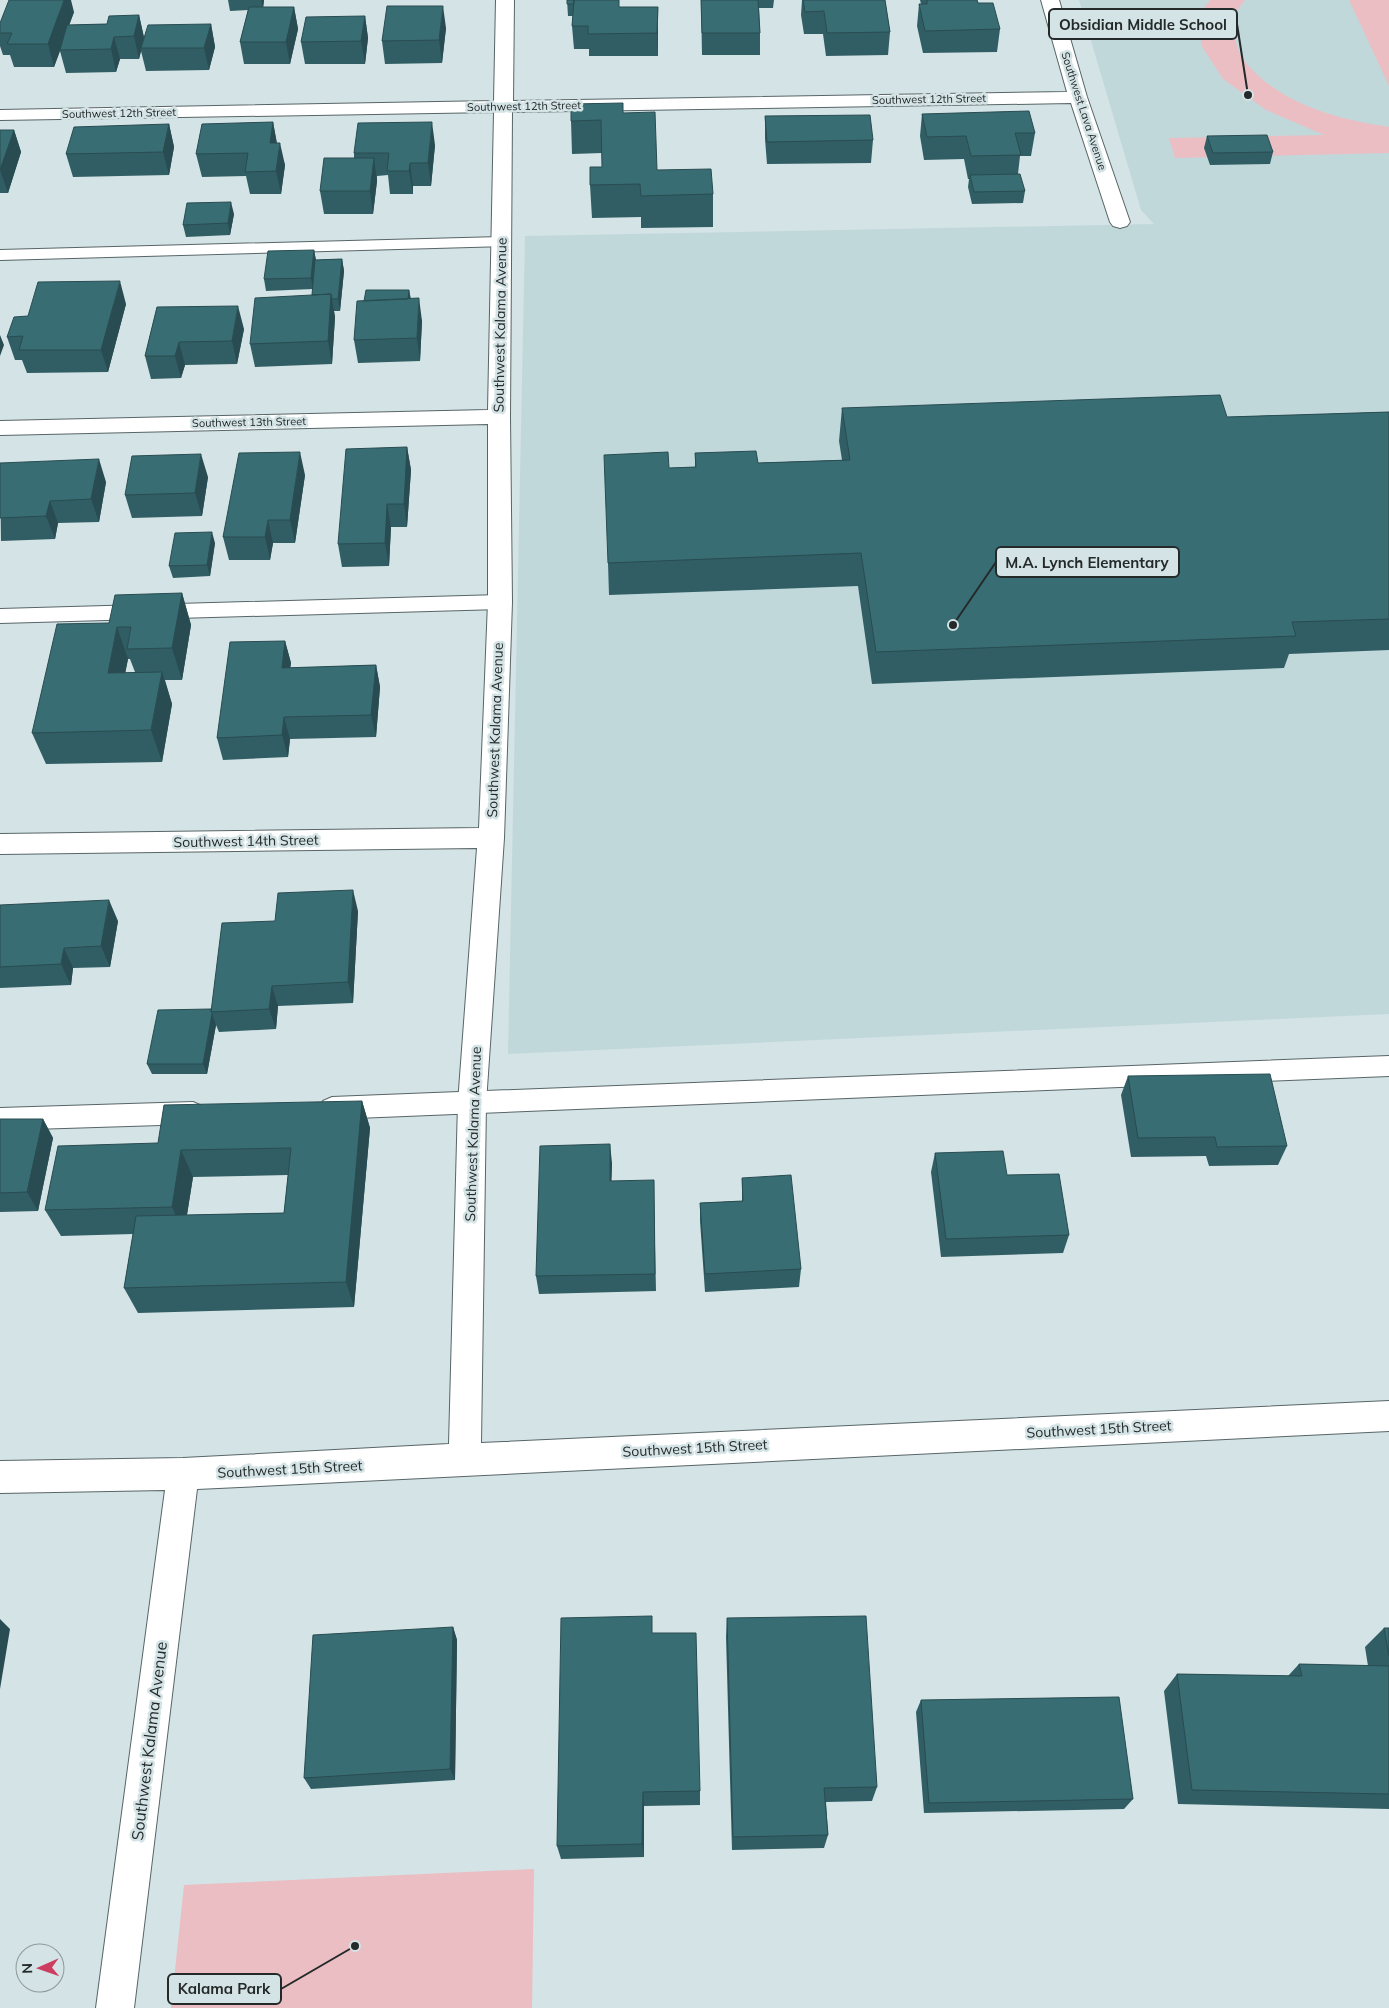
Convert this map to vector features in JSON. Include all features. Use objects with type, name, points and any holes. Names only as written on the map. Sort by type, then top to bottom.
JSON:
[{"type":"street","name":"Southwest Kalama Avenue","points":[[465,1459],[472,1103],[491,838],[500,602],[499,417],[505,0]]},
{"type":"street","name":"Southwest Lava Avenue","points":[[1050,0],[1078,96],[1120,222]]},
{"type":"street","name":"Southwest 12th Street","points":[[0,115],[1078,96]]},
{"type":"street","name":"Southwest 13th Street","points":[[0,428],[499,417]]},
{"type":"street","name":"Southwest 14th Street","points":[[0,844],[491,838]]},
{"type":"street","name":"Southwest 15th Street","points":[[0,1477],[183,1474],[1389,1416]]},
{"type":"street","name":"Southwest Kalama Avenue","points":[[116,2008],[183,1474]]},
{"type":"lane","points":[[0,255],[501,242]]},
{"type":"lane","points":[[0,616],[500,602]]},
{"type":"lane","points":[[305,1109],[1389,1066]]},
{"type":"lane","points":[[0,1119],[216,1112]]},
{"type":"shaded area","points":[[1079,0],[1389,0],[1389,1014],[508,1054],[525,236],[1154,224],[1141,210]]},
{"type":"shaded area","points":[[1210,0],[1245,0],[1238,9],[1234,20],[1234,37],[1242,57],[1257,74],[1290,98],[1309,107],[1349,120],[1389,127],[1389,153],[1175,158],[1169,138],[1324,135],[1266,110],[1223,79],[1201,45],[1201,12]]},
{"type":"shaded area","points":[[1349,0],[1389,0],[1389,86]]},
{"type":"shaded area","points":[[534,1869],[532,2008],[171,2008],[184,1885]]},
{"type":"building","points":[[9,0],[64,0],[48,44],[7,44],[12,33],[0,33],[0,23]]},
{"type":"building","points":[[567,0],[574,0],[574,4],[567,4]]},
{"type":"building","points":[[574,0],[619,0],[619,7],[658,7],[657,33],[588,34],[588,26],[572,26]]},
{"type":"building","points":[[701,0],[758,0],[760,33],[702,33]]},
{"type":"building","points":[[803,0],[885,0],[890,32],[827,33],[824,11],[805,12]]},
{"type":"building","points":[[927,0],[977,0],[978,3],[993,3],[1000,29],[925,31],[919,4],[927,4]]},
{"type":"building","points":[[387,6],[443,6],[439,40],[382,41]]},
{"type":"building","points":[[249,7],[294,7],[286,42],[240,42]]},
{"type":"building","points":[[139,15],[134,36],[114,37],[111,49],[60,50],[67,25],[107,24],[109,16]]},
{"type":"building","points":[[365,16],[361,41],[301,42],[306,17]]},
{"type":"building","points":[[211,24],[204,48],[141,48],[148,25]]},
{"type":"building","points":[[623,103],[623,113],[655,112],[657,170],[711,169],[713,194],[641,196],[640,184],[590,185],[590,167],[602,167],[601,120],[571,121],[571,104]]},
{"type":"building","points":[[1029,111],[1035,133],[1015,133],[1021,155],[971,156],[966,136],[927,137],[922,114]]},
{"type":"building","points":[[870,115],[873,140],[767,142],[765,116]]},
{"type":"building","points":[[273,122],[270,143],[280,143],[276,171],[245,172],[248,153],[196,154],[202,124]]},
{"type":"building","points":[[432,122],[428,163],[410,163],[409,171],[387,171],[389,153],[354,153],[358,123]]},
{"type":"building","points":[[169,124],[163,152],[66,154],[74,127]]},
{"type":"building","points":[[0,130],[14,130],[0,170]]},
{"type":"building","points":[[1267,135],[1273,152],[1213,153],[1207,136]]},
{"type":"building","points":[[324,158],[374,158],[370,191],[320,191]]},
{"type":"building","points":[[1020,174],[1025,191],[974,192],[970,175]]},
{"type":"building","points":[[231,202],[228,223],[183,225],[187,203]]},
{"type":"building","points":[[314,250],[311,278],[264,279],[268,251]]},
{"type":"building","points":[[342,259],[338,299],[332,299],[331,294],[312,295],[315,260]]},
{"type":"building","points":[[120,281],[101,350],[19,350],[23,336],[7,337],[14,317],[28,316],[38,282]]},
{"type":"building","points":[[366,290],[409,290],[408,299],[364,301]]},
{"type":"building","points":[[331,294],[328,341],[250,344],[255,298]]},
{"type":"building","points":[[419,298],[417,338],[354,340],[357,301]]},
{"type":"building","points":[[238,306],[232,341],[179,342],[175,356],[145,356],[157,307]]},
{"type":"building","points":[[1220,395],[1227,417],[1389,412],[1389,619],[1292,622],[1296,636],[876,652],[861,553],[608,563],[604,455],[668,452],[669,468],[696,467],[695,453],[756,451],[758,463],[850,460],[842,408]]},
{"type":"building","points":[[407,447],[404,504],[387,504],[385,543],[338,544],[346,449]]},
{"type":"building","points":[[300,452],[290,520],[268,520],[265,537],[223,537],[239,453]]},
{"type":"building","points":[[201,454],[195,493],[125,495],[132,456]]},
{"type":"building","points":[[99,459],[91,499],[50,501],[46,516],[0,518],[0,463]]},
{"type":"building","points":[[212,532],[207,565],[169,566],[175,533]]},
{"type":"building","points":[[182,593],[172,648],[127,649],[131,627],[117,627],[108,673],[162,672],[151,730],[32,733],[57,624],[109,623],[115,595]]},
{"type":"building","points":[[285,641],[282,668],[376,665],[371,715],[284,717],[282,735],[217,738],[230,642]]},
{"type":"building","points":[[353,890],[348,982],[272,986],[269,1009],[211,1012],[222,923],[275,921],[278,893]]},
{"type":"building","points":[[109,900],[101,946],[64,948],[61,964],[0,967],[0,905]]},
{"type":"building","points":[[211,1009],[212,1014],[203,1064],[147,1064],[158,1010]]},
{"type":"building","points":[[1270,1074],[1287,1146],[1217,1147],[1215,1137],[1138,1138],[1128,1076]]},
{"type":"building","points":[[362,1101],[346,1282],[124,1288],[136,1216],[284,1213],[291,1148],[181,1150],[172,1207],[45,1210],[58,1146],[158,1143],[164,1105]]},
{"type":"building","points":[[0,1119],[43,1119],[27,1192],[0,1193]]},
{"type":"building","points":[[610,1144],[610,1181],[654,1180],[655,1274],[536,1276],[540,1146]]},
{"type":"building","points":[[1003,1151],[1007,1175],[1059,1174],[1069,1235],[946,1239],[935,1153]]},
{"type":"building","points":[[791,1175],[801,1269],[705,1274],[700,1203],[743,1201],[742,1178]]},
{"type":"building","points":[[652,1616],[652,1633],[696,1633],[700,1791],[643,1792],[642,1844],[557,1846],[561,1618]]},
{"type":"building","points":[[866,1616],[877,1787],[824,1788],[828,1835],[733,1837],[727,1618]]},
{"type":"building","points":[[453,1627],[450,1769],[304,1778],[313,1635]]},
{"type":"building","points":[[1384,1628],[1389,1628],[1389,1656]]},
{"type":"building","points":[[1299,1664],[1389,1666],[1389,1794],[1192,1790],[1177,1674],[1302,1676]]},
{"type":"building","points":[[1119,1697],[1133,1799],[929,1803],[921,1700]]},
{"type":"place","name":"Obsidian Middle School","points":[[1248,95]]},
{"type":"place","name":"M.A. Lynch Elementary","points":[[953,625]]},
{"type":"place","name":"Kalama Park","points":[[355,1946]]}]
